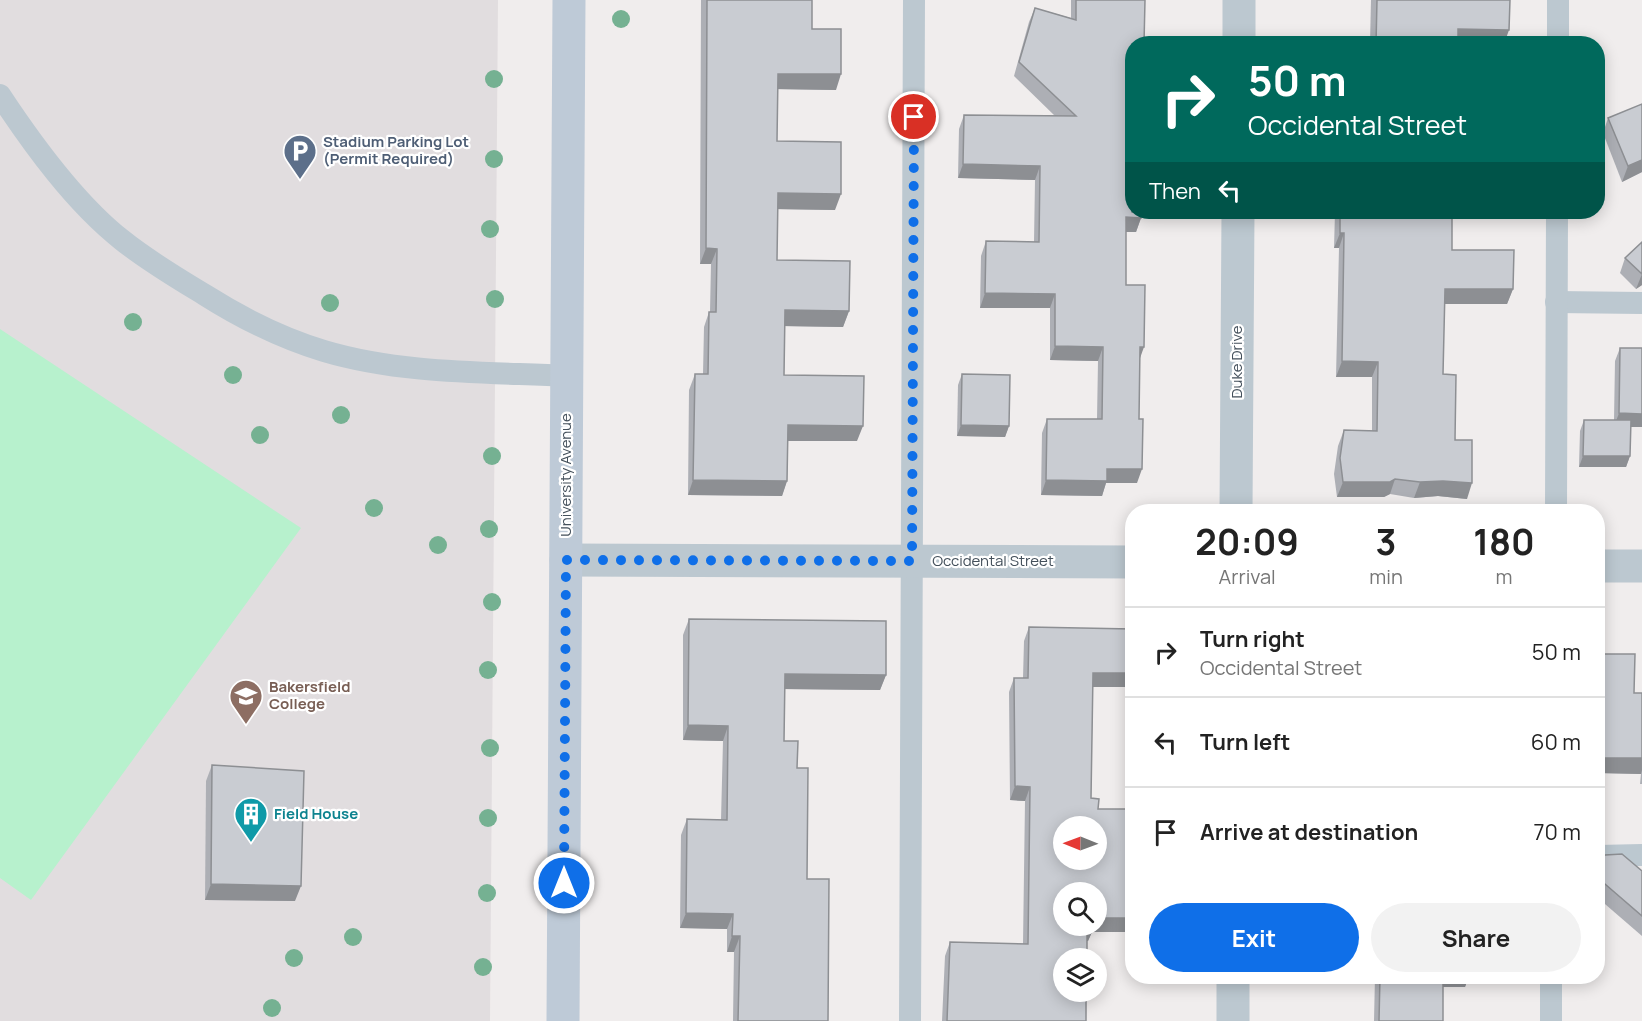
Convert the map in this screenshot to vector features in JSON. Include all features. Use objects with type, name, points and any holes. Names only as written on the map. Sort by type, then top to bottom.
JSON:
[{"type":"street","name":"University Avenue","points":[[563,1021],[569,0]]},
{"type":"street","points":[[1239,0],[1239,36]]},
{"type":"street","name":"Duke Drive","points":[[1236,504],[1238,219]]},
{"type":"street","name":"Occidental Street","points":[[566,560],[1125,562]]},
{"type":"street","points":[[1605,566],[1642,566]]},
{"type":"street","points":[[1233,984],[1233,1021]]},
{"type":"lane","points":[[910,1021],[914,0]]},
{"type":"lane","points":[[1558,0],[1558,36]]},
{"type":"lane","points":[[0,95],[27,136],[78,197],[120,239],[162,269],[257,327],[325,352],[393,365],[567,376]]},
{"type":"lane","points":[[1556,504],[1557,219]]},
{"type":"lane","points":[[1556,302],[1642,303]]},
{"type":"lane","points":[[1605,855],[1642,855]]},
{"type":"lane","points":[[1551,984],[1551,1021]]},
{"type":"shaded area","name":"Bakersfield College","points":[[0,0],[498,0],[490,1021],[0,1021]]},
{"type":"green space","points":[[0,329],[301,528],[31,900],[0,878]]},
{"type":"building","points":[[707,0],[812,0],[812,29],[841,29],[841,74],[778,74],[777,141],[841,142],[841,194],[778,193],[777,260],[850,261],[849,311],[785,310],[784,375],[864,376],[863,426],[788,425],[787,481],[693,480],[695,374],[708,374],[709,312],[716,312],[717,249],[706,248]]},
{"type":"building","points":[[1076,0],[1145,0],[1144,36],[1125,36],[1126,285],[1145,285],[1144,347],[1140,347],[1139,419],[1143,419],[1142,469],[1107,469],[1107,481],[1046,480],[1047,419],[1102,419],[1103,347],[1055,346],[1055,294],[985,293],[986,241],[1039,242],[1040,166],[963,164],[964,115],[1076,116],[1019,62],[1035,8],[1076,20]]},
{"type":"building","points":[[1377,0],[1510,0],[1509,30],[1458,29],[1458,36],[1376,36]]},
{"type":"building","points":[[1642,104],[1642,160],[1628,166],[1608,118]]},
{"type":"building","points":[[1340,219],[1452,219],[1452,250],[1514,250],[1513,289],[1445,289],[1443,374],[1456,375],[1455,440],[1472,440],[1472,483],[1395,479],[1390,482],[1343,482],[1340,458],[1344,430],[1377,431],[1378,362],[1342,361],[1344,233],[1340,233]]},
{"type":"building","points":[[1642,242],[1642,274],[1625,258]]},
{"type":"building","points":[[1620,348],[1642,348],[1642,414],[1619,413]]},
{"type":"building","points":[[962,374],[1010,375],[1009,426],[961,425]]},
{"type":"building","points":[[1584,420],[1631,420],[1630,456],[1583,456]]},
{"type":"building","points":[[689,619],[886,621],[886,675],[785,674],[784,741],[798,741],[797,768],[808,768],[807,879],[829,879],[828,1021],[738,1021],[740,936],[732,936],[733,914],[686,913],[687,819],[727,820],[728,726],[688,725]]},
{"type":"building","points":[[1029,627],[1125,629],[1125,673],[1093,673],[1091,798],[1099,799],[1098,809],[1125,809],[1125,918],[1107,918],[1107,882],[1053,882],[1053,936],[1087,936],[1087,948],[1053,948],[1053,1002],[1086,1002],[1086,1021],[947,1021],[950,942],[1028,944],[1030,787],[1015,786],[1014,678],[1028,678]]},
{"type":"building","points":[[1605,654],[1635,654],[1634,693],[1642,693],[1642,758],[1605,758]]},
{"type":"building","name":"Field House","points":[[212,765],[304,771],[301,886],[211,884]]},
{"type":"building","points":[[1622,854],[1642,871],[1642,916],[1605,884],[1605,855]]},
{"type":"building","points":[[1380,984],[1443,984],[1443,1021],[1379,1021]]},
{"type":"place","name":"Stadium Parking Lot (Permit Required)","points":[[300,180]]},
{"type":"place","name":"Bakersfield College","points":[[246,725]]},
{"type":"place","name":"Field House","points":[[251,843]]},
{"type":"route","points":[[564,883],[566,560],[912,561],[914,117]]}]
